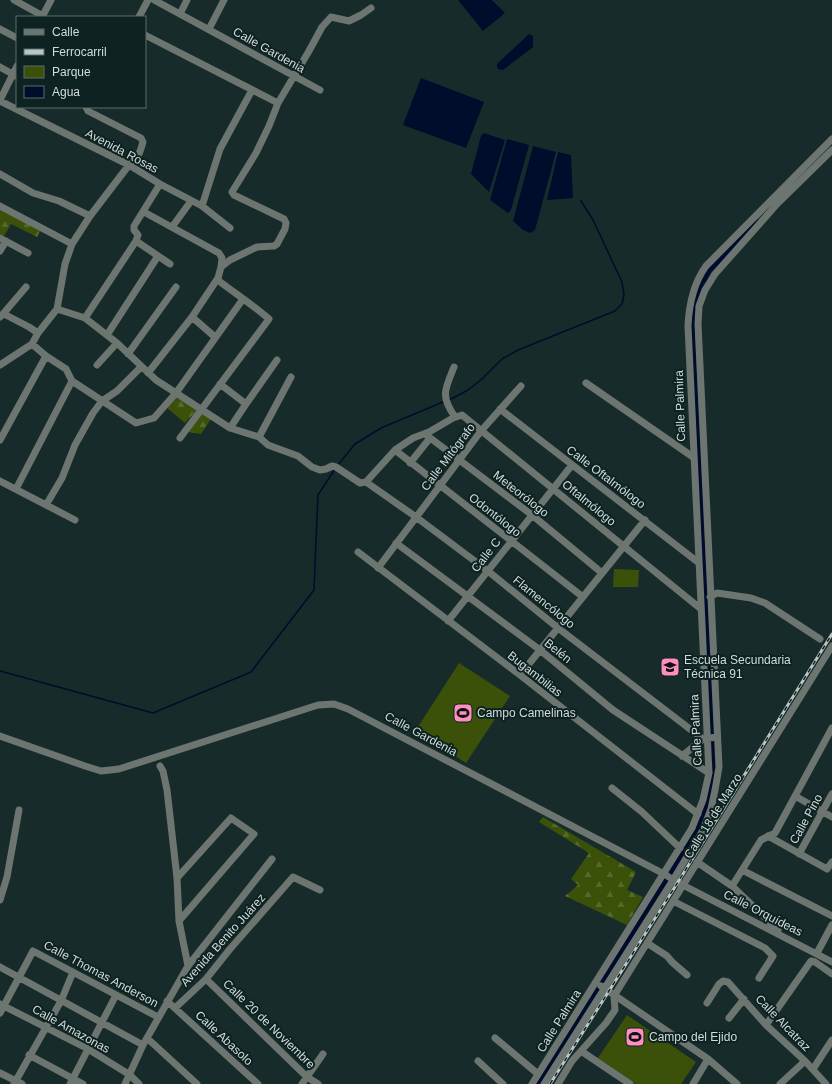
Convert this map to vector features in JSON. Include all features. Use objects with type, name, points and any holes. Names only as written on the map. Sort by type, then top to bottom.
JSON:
[{"type":"street","points":[[14,0],[43,16],[51,0]]},
{"type":"street","points":[[140,16],[148,0]]},
{"type":"street","name":"Calle Gardenia","points":[[154,0],[320,90]]},
{"type":"street","points":[[180,14],[187,0]]},
{"type":"street","points":[[208,29],[224,0]]},
{"type":"street","points":[[221,267],[230,260],[257,247],[274,246],[277,244],[285,229],[286,223],[284,219],[234,195],[232,192],[256,152],[269,126],[278,103],[322,27],[331,17],[349,21],[361,15],[370,8]]},
{"type":"street","points":[[0,29],[16,37]]},
{"type":"street","points":[[146,36],[278,103]]},
{"type":"street","points":[[0,67],[15,76],[0,100]]},
{"type":"street","points":[[202,206],[220,148],[252,90]]},
{"type":"street","name":"Avenida Rosas","points":[[0,100],[129,165],[160,184],[202,206],[230,228]]},
{"type":"street","points":[[0,365],[32,344],[38,333],[57,309],[65,264],[72,244],[90,216],[129,165],[135,161],[139,154],[143,142],[141,138],[88,111],[86,108]]},
{"type":"street","name":"Calle Palmira","points":[[532,1084],[600,985],[692,828],[705,793],[709,773],[710,738],[708,637],[701,609],[693,457],[688,326],[692,292],[699,275],[706,266],[832,139]]},
{"type":"street","points":[[544,1084],[600,985],[673,880],[703,830],[716,790],[719,766],[710,738],[708,637],[710,597],[698,324],[699,306],[705,290],[715,274],[777,204],[832,150]]},
{"type":"street","points":[[0,174],[33,193],[59,201],[90,216]]},
{"type":"street","points":[[85,318],[136,241],[138,236],[134,230],[134,226],[160,184]]},
{"type":"street","points":[[172,227],[191,201]]},
{"type":"street","points":[[0,206],[72,244]]},
{"type":"street","points":[[144,212],[219,253],[222,258],[218,278],[192,317],[148,373]]},
{"type":"street","points":[[0,251],[3,240],[28,254]]},
{"type":"street","points":[[136,241],[170,264]]},
{"type":"street","points":[[107,335],[158,256]]},
{"type":"street","points":[[180,438],[269,319],[254,306],[219,281],[218,278]]},
{"type":"street","points":[[26,287],[1,315],[24,324],[38,333]]},
{"type":"street","points":[[128,354],[176,287]]},
{"type":"street","points":[[32,344],[46,356],[66,369],[72,381],[136,423],[154,418],[176,393],[243,299]]},
{"type":"street","name":"Flamencólogo","points":[[57,309],[85,318],[117,343],[148,373],[230,428],[259,437],[268,445],[298,456],[312,467],[320,470],[332,466],[336,467],[360,483],[366,482],[488,571],[558,628],[710,738]]},
{"type":"street","points":[[192,317],[215,337]]},
{"type":"street","points":[[97,365],[117,343]]},
{"type":"street","points":[[0,440],[46,356]]},
{"type":"street","points":[[230,428],[277,360]]},
{"type":"street","points":[[46,505],[62,478],[75,445],[93,413],[102,401],[117,391],[141,367]]},
{"type":"street","points":[[410,462],[428,436],[459,416],[447,401],[445,392],[454,367]]},
{"type":"street","points":[[259,437],[291,377]]},
{"type":"street","points":[[16,489],[72,381]]},
{"type":"street","points":[[586,383],[693,457]]},
{"type":"street","points":[[220,384],[246,404]]},
{"type":"street","name":"Calle Mitógrafo","points":[[378,568],[481,431],[521,386]]},
{"type":"street","name":"Calle Oftalmólogo","points":[[500,410],[699,563]]},
{"type":"street","name":"Oftalmólogo","points":[[459,416],[466,417],[481,431],[701,609]]},
{"type":"street","points":[[366,482],[395,450],[413,438],[428,436]]},
{"type":"street","name":"Meteorólogo","points":[[428,436],[532,515],[602,573]]},
{"type":"street","name":"Odontólogo","points":[[395,450],[439,486],[583,597]]},
{"type":"street","name":"Calle C","points":[[448,622],[572,465]]},
{"type":"street","points":[[0,481],[75,520]]},
{"type":"street","points":[[520,676],[645,520]]},
{"type":"street","name":"Belén","points":[[396,543],[540,650],[613,710],[709,773]]},
{"type":"street","name":"Bugambilias","points":[[358,552],[698,814]]},
{"type":"street","points":[[710,597],[717,593],[751,598],[765,604],[820,639]]},
{"type":"street","name":"Calle 18 de Marzo","points":[[614,996],[832,646]]},
{"type":"street","name":"Calle Gardenia","points":[[0,736],[85,766],[101,770],[119,769],[318,705],[334,704],[355,712],[673,880]]},
{"type":"street","points":[[732,886],[761,840],[775,833],[831,732]]},
{"type":"street","points":[[682,756],[710,738]]},
{"type":"street","points":[[160,766],[163,771],[167,790],[177,878],[179,921],[188,966]]},
{"type":"street","points":[[612,788],[642,812],[680,848]]},
{"type":"street","name":"Calle Pino","points":[[799,854],[832,794]]},
{"type":"street","points":[[795,796],[832,817]]},
{"type":"street","points":[[0,900],[7,877],[19,810]]},
{"type":"street","points":[[177,878],[231,818],[254,834],[179,921]]},
{"type":"street","points":[[768,836],[827,869],[832,862]]},
{"type":"street","name":"Avenida Benito Juárez","points":[[125,1084],[158,1016],[188,966],[272,859]]},
{"type":"street","points":[[698,862],[732,886],[784,936]]},
{"type":"street","points":[[742,870],[832,916]]},
{"type":"street","name":"Avenida Benito Juárez","points":[[175,1008],[206,979],[230,949],[293,877],[320,890]]},
{"type":"street","name":"Calle Orquídeas","points":[[673,880],[832,962]]},
{"type":"street","points":[[673,901],[765,948],[773,956],[759,978]]},
{"type":"street","points":[[817,954],[832,925]]},
{"type":"street","points":[[647,943],[667,956],[687,975]]},
{"type":"street","name":"Calle Thomas Anderson","points":[[19,977],[33,951],[158,1016]]},
{"type":"street","points":[[766,1025],[811,961],[815,962],[832,974]]},
{"type":"street","points":[[0,967],[143,1045]]},
{"type":"street","points":[[0,1073],[17,1083],[29,1055],[60,1001],[73,972]]},
{"type":"street","points":[[0,1013],[2,1005],[19,977]]},
{"type":"street","name":"Calle 20 de Noviembre","points":[[206,979],[307,1077],[318,1084]]},
{"type":"street","name":"Calle Alcatraz","points":[[707,1003],[719,984],[723,981],[728,982],[766,1025],[805,1061],[826,1084]]},
{"type":"street","points":[[600,985],[708,1059],[737,1084]]},
{"type":"street","points":[[72,1081],[116,995]]},
{"type":"street","points":[[561,1082],[572,1061],[606,1023],[615,1010],[614,996]]},
{"type":"street","points":[[729,1018],[744,999]]},
{"type":"street","points":[[167,1001],[175,1008]]},
{"type":"street","name":"Calle Amazonas","points":[[2,1005],[88,1049],[130,1075],[139,1084]]},
{"type":"street","name":"Calle Abasolo","points":[[175,1008],[258,1084]]},
{"type":"street","points":[[147,1038],[197,1084]]},
{"type":"street","points":[[495,1038],[549,1074]]},
{"type":"street","points":[[813,1069],[832,1040]]},
{"type":"street","points":[[581,1051],[630,1084]]},
{"type":"street","points":[[302,1084],[323,1054]]},
{"type":"street","points":[[29,1055],[72,1081],[83,1084]]},
{"type":"street","points":[[692,1084],[708,1059]]},
{"type":"street","points":[[478,1061],[503,1084]]},
{"type":"street","points":[[780,1084],[805,1061]]},
{"type":"green space","points":[[0,208],[41,230],[37,237],[11,224],[4,236],[0,234]]},
{"type":"green space","points":[[175,397],[197,410],[185,423],[167,408]]},
{"type":"green space","points":[[202,412],[211,419],[201,434],[188,432]]},
{"type":"green space","points":[[614,569],[639,570],[638,587],[613,587]]},
{"type":"green space","name":"Campo Camelinas","points":[[459,663],[510,696],[466,763],[416,730]]},
{"type":"green space","points":[[543,817],[636,872],[627,890],[643,897],[627,925],[565,896],[578,885],[571,879],[589,853],[539,822]]},
{"type":"green space","name":"Campo del Ejido","points":[[627,1015],[696,1062],[681,1084],[636,1084],[598,1058]]},
{"type":"water","points":[[458,0],[492,0],[505,13],[483,31]]},
{"type":"water","points":[[529,34],[533,36],[533,47],[503,70],[498,69],[497,64]]},
{"type":"water","points":[[421,78],[484,102],[466,148],[403,125]]},
{"type":"water","points":[[484,133],[505,140],[489,192],[471,174],[481,136]]},
{"type":"water","points":[[507,139],[529,145],[511,210],[508,213],[490,200]]},
{"type":"water","points":[[533,146],[556,152],[535,230],[530,233],[523,230],[513,221]]},
{"type":"water","points":[[558,152],[571,155],[573,198],[547,200]]},
{"type":"waterway","points":[[449,400],[468,390],[482,379],[502,359],[518,350],[615,311],[622,304],[624,295],[622,282],[593,220],[581,201]]},
{"type":"waterway","points":[[539,1084],[698,830],[708,801],[713,770],[692,333],[694,304],[708,271],[757,222]]},
{"type":"waterway","points":[[337,466],[355,444],[381,428],[443,402]]},
{"type":"waterway","points":[[0,671],[153,713],[251,672],[314,590],[318,495],[335,469]]},
{"type":"railway","points":[[550,1084],[832,634]]},
{"type":"place","name":"Escuela Secundaria Técnica 91","points":[[670,667]]},
{"type":"place","name":"Campo Camelinas","points":[[463,713]]},
{"type":"place","name":"Campo del Ejido","points":[[635,1037]]}]
